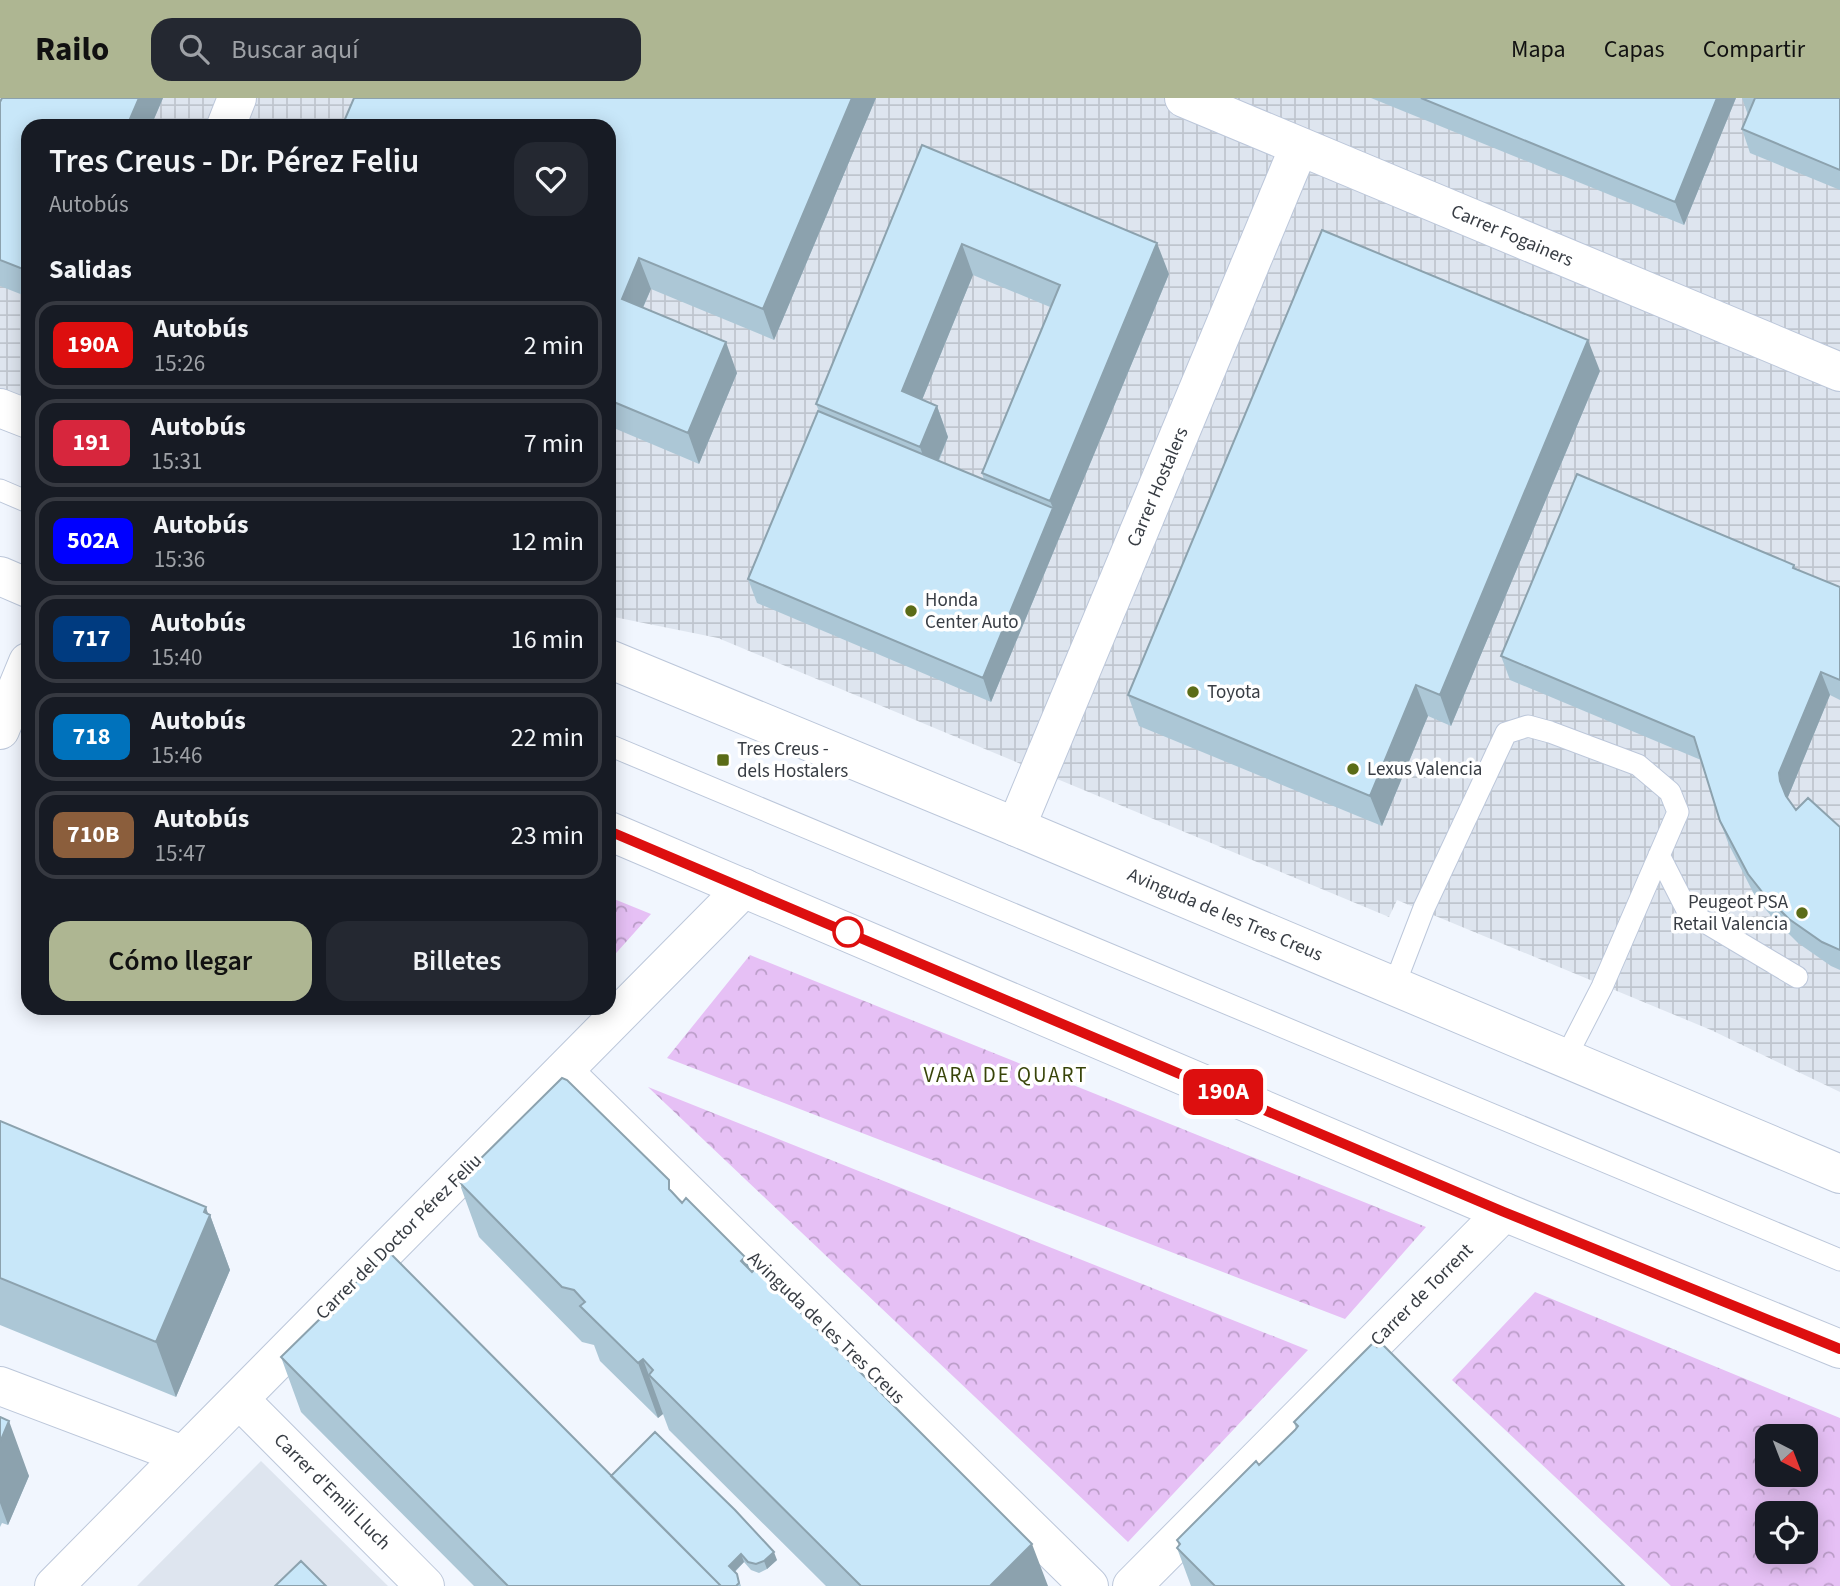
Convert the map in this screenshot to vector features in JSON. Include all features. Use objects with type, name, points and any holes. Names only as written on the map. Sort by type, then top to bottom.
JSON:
[{"type":"street","points":[[229,119],[237,98]]},
{"type":"street","name":"Carrer Fogainers","points":[[1184,98],[1840,372]]},
{"type":"street","name":"Carrer Hostalers","points":[[1016,827],[1299,147]]},
{"type":"street","points":[[0,408],[21,416]]},
{"type":"street","points":[[0,576],[21,585]]},
{"type":"street","name":"Avinguda de les Tres Creus","points":[[616,662],[1566,1057],[1840,1174]]},
{"type":"street","points":[[0,730],[21,679]]},
{"type":"street","points":[[616,834],[1504,1212],[1840,1349]]},
{"type":"street","name":"Carrer del Doctor Pérez Feliu","points":[[54,1586],[744,888]]},
{"type":"street","name":"Avinguda de les Tres Creus","points":[[563,1071],[1089,1586]]},
{"type":"street","name":"Carrer de Torrent","points":[[1132,1586],[1504,1212]]},
{"type":"street","points":[[0,1386],[183,1455]]},
{"type":"street","name":"Carrer d'Emili Lluch","points":[[239,1399],[425,1586]]},
{"type":"lane","points":[[0,490],[21,499]]},
{"type":"lane","points":[[1394,986],[1424,908],[1506,733],[1528,726],[1638,765],[1670,792],[1678,812],[1602,987],[1566,1057]]},
{"type":"lane","points":[[616,748],[1840,1260]]},
{"type":"lane","points":[[1659,855],[1688,912],[1797,977]]},
{"type":"shaded area","points":[[0,98],[1840,98],[1840,1092],[1711,1030],[1397,900],[1389,917],[718,638],[616,617],[616,119],[21,119],[21,430],[0,421]]},
{"type":"shaded area","points":[[261,1461],[388,1586],[137,1586]]},
{"type":"green space","points":[[616,900],[651,914],[616,953]]},
{"type":"green space","points":[[750,955],[1426,1227],[1345,1319],[667,1058]]},
{"type":"green space","points":[[648,1087],[1308,1350],[1128,1542]]},
{"type":"green space","points":[[1535,1292],[1840,1418],[1840,1586],[1671,1586],[1452,1380]]},
{"type":"building","points":[[2,98],[139,98],[130,119],[21,119],[21,268],[0,260]]},
{"type":"building","points":[[354,98],[852,98],[763,309],[639,258],[622,299],[726,342],[688,433],[616,403],[616,119],[345,119]]},
{"type":"building","points":[[1421,98],[1717,98],[1675,202]]},
{"type":"building","points":[[1755,98],[1840,98],[1840,170],[1742,129]]},
{"type":"building","points":[[922,145],[1157,243],[1050,501],[982,473],[1060,285],[962,244],[902,391],[937,406],[920,447],[816,404]]},
{"type":"building","points":[[1322,230],[1588,340],[1440,695],[1416,685],[1370,796],[1128,695]]},
{"type":"building","points":[[818,411],[1053,508],[983,678],[748,579]]},
{"type":"building","points":[[1577,474],[1840,587],[1840,680],[1821,672],[1779,773],[1786,796],[1796,810],[1808,798],[1840,827],[1840,950],[1822,942],[1789,919],[1748,874],[1720,821],[1694,737],[1501,656]]},
{"type":"building","points":[[562,1078],[669,1180],[669,1189],[682,1203],[686,1198],[745,1257],[741,1261],[752,1272],[756,1268],[1032,1544],[990,1586],[861,1586],[649,1375],[653,1370],[643,1359],[638,1363],[580,1306],[585,1302],[574,1290],[562,1287],[459,1182]]},
{"type":"building","points":[[0,1121],[206,1207],[204,1212],[210,1215],[156,1342],[0,1278]]},
{"type":"building","points":[[387,1250],[721,1586],[508,1586],[281,1357],[329,1310],[333,1314],[342,1304],[339,1300]]},
{"type":"building","points":[[1373,1343],[1377,1347],[1381,1343],[1624,1586],[1215,1586],[1177,1548],[1180,1544],[1177,1540],[1256,1461],[1259,1465],[1295,1430],[1298,1426],[1294,1422]]},
{"type":"building","points":[[0,1417],[9,1421],[0,1442]]},
{"type":"building","points":[[655,1432],[774,1552],[756,1564],[748,1562],[741,1554],[729,1566],[737,1574],[739,1583],[736,1586],[721,1586],[611,1476]]},
{"type":"building","points":[[301,1561],[326,1586],[275,1586]]},
{"type":"bus line","name":"190A","points":[[616,834],[1504,1212],[1840,1349]]},
{"type":"place","name":"Honda Center Auto","points":[[911,611]]},
{"type":"place","name":"Toyota","points":[[1193,692]]},
{"type":"place","name":"Tres Creus - dels Hostalers","points":[[723,760]]},
{"type":"place","name":"Lexus Valencia","points":[[1353,769]]},
{"type":"place","name":"Peugeot PSA Retail Valencia","points":[[1802,913]]},
{"type":"district","name":"VARA DE QUART","points":[[1006,1075]]}]
